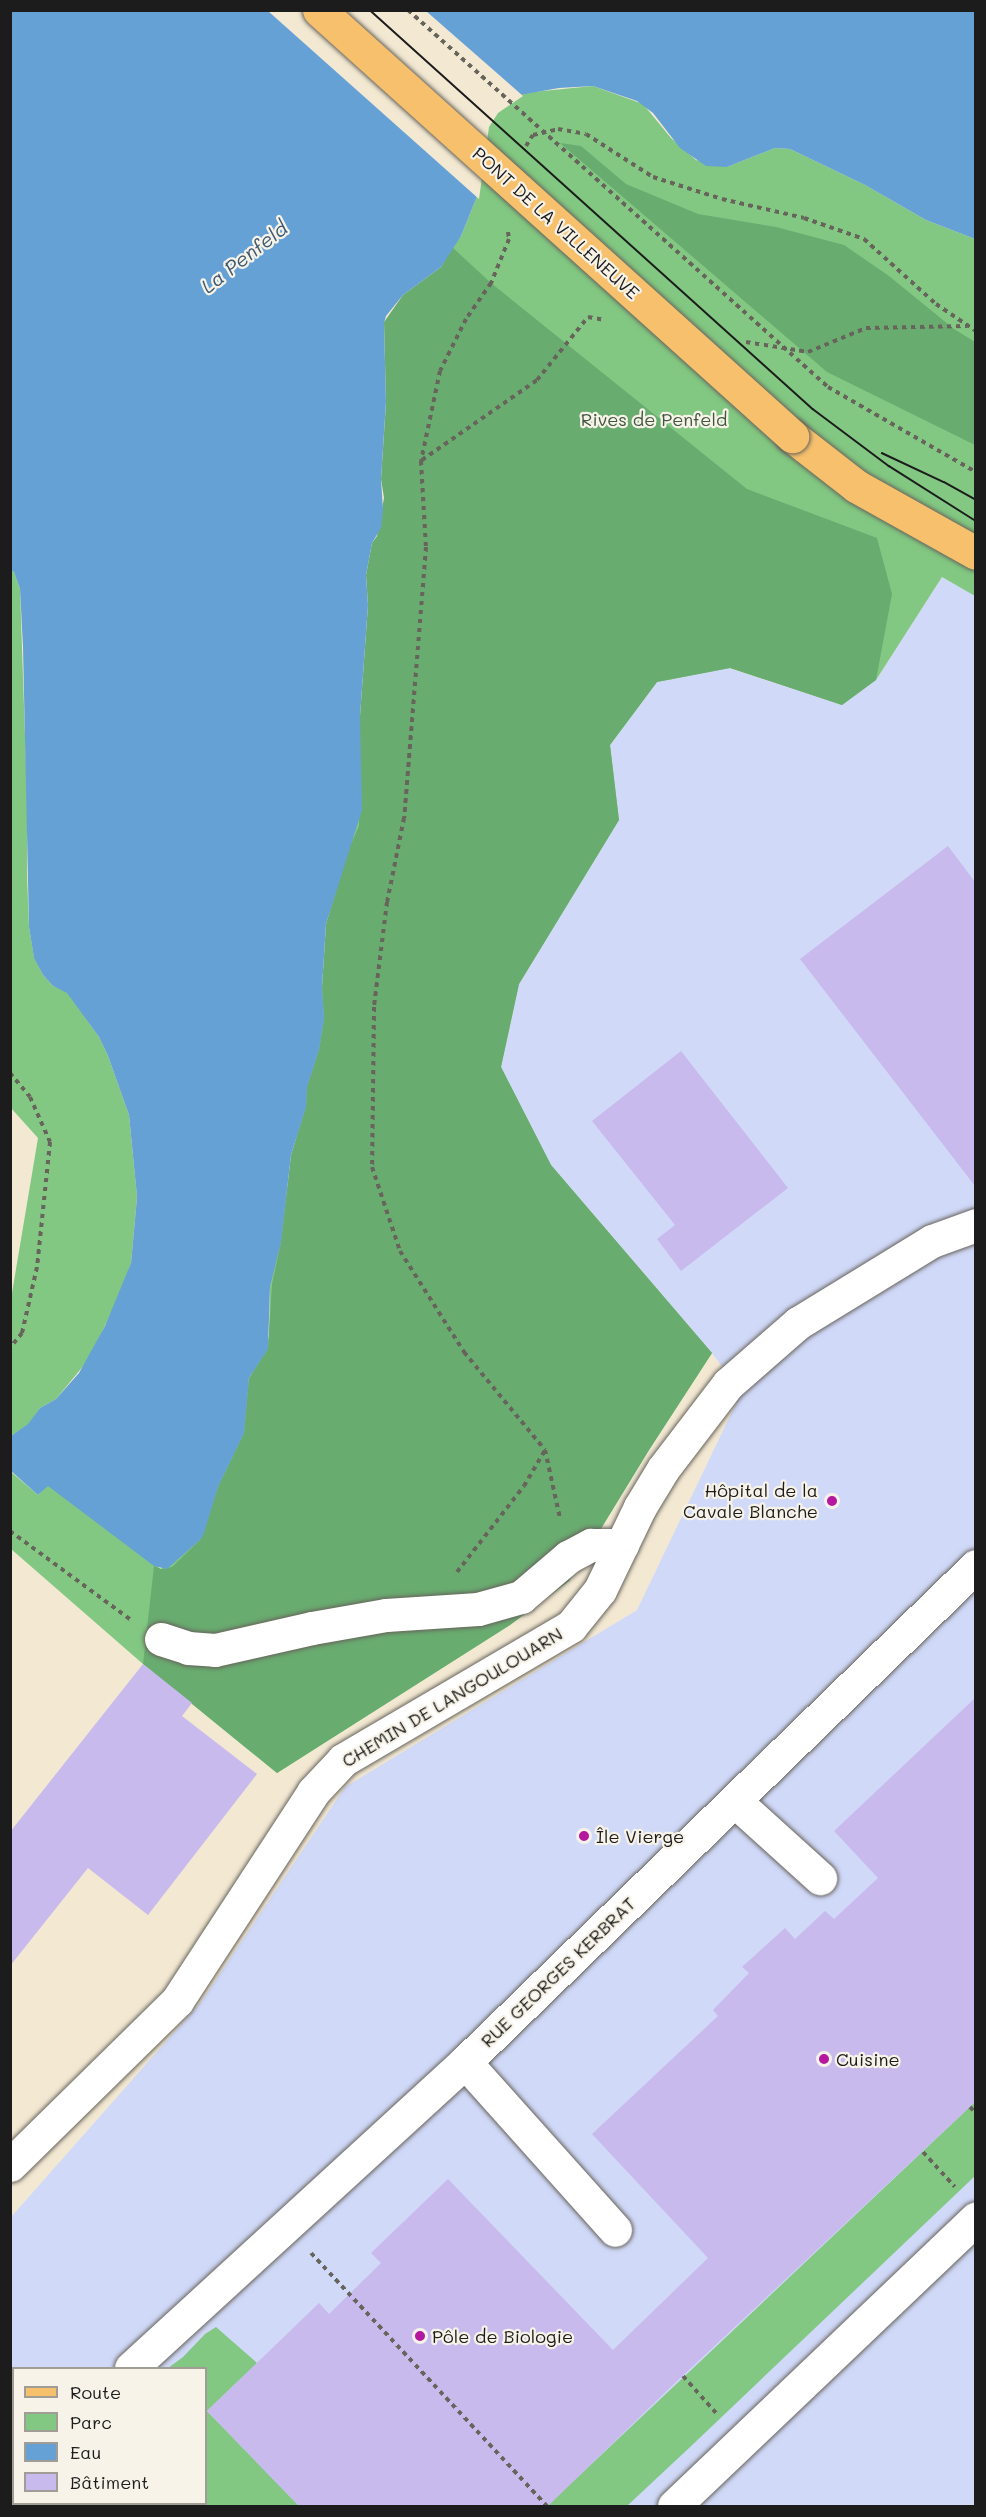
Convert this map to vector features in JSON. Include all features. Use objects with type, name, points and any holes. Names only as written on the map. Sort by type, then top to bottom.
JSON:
[{"type":"main road","name":"PONT DE LA VILLENEUVE","points":[[319,10],[792,436],[856,486],[975,553]]},
{"type":"lane","name":"CHEMIN DE LANGOULOUARN","points":[[10,2165],[177,2001],[313,1792],[343,1760],[571,1626],[600,1590],[640,1507],[663,1469],[728,1384],[798,1323],[932,1241],[975,1226]]},
{"type":"lane","points":[[161,1640],[189,1648],[215,1650],[333,1624],[386,1615],[478,1609],[521,1597],[568,1557],[591,1545],[622,1545]]},
{"type":"lane","name":"RUE GEORGES KERBRAT","points":[[132,2367],[465,2062],[975,1566]]},
{"type":"lane","points":[[735,1801],[820,1878]]},
{"type":"lane","points":[[465,2062],[615,2230]]},
{"type":"lane","points":[[674,2506],[742,2441],[968,2206]]},
{"type":"path","points":[[408,10],[828,387],[975,472]]},
{"type":"path","points":[[523,152],[533,135],[558,129],[586,134],[653,177],[722,200],[804,218],[864,239],[936,304],[975,331]]},
{"type":"path","points":[[507,229],[509,240],[490,283],[466,319],[440,371],[421,461],[426,547],[404,818],[387,902],[374,1007],[372,1167],[400,1251],[464,1352],[545,1450],[568,1557]]},
{"type":"path","points":[[10,1073],[30,1097],[50,1142],[37,1267],[22,1333],[10,1348]]},
{"type":"path","points":[[435,1612],[446,1587],[524,1486],[545,1450]]},
{"type":"path","points":[[10,1531],[106,1605],[161,1640]]},
{"type":"path","points":[[970,2107],[975,2113]]},
{"type":"path","points":[[923,2152],[968,2206]]},
{"type":"path","points":[[287,2225],[348,2295],[547,2506]]},
{"type":"path","points":[[682,2376],[742,2441]]},
{"type":"shaded area","name":"Hôpital de la Cavale Blanche","points":[[942,577],[976,596],[975,2506],[11,2506],[11,2217],[201,2002],[345,1787],[637,1610],[741,1393],[712,1353],[551,1165],[501,1067],[519,984],[619,820],[610,745],[657,682],[729,668],[842,705],[876,680]]},
{"type":"green space","name":"Rives de Penfeld","points":[[593,86],[643,104],[671,138],[696,160],[727,167],[775,148],[790,149],[865,185],[926,220],[975,239],[975,596],[942,577],[876,680],[842,705],[730,668],[657,682],[610,745],[619,820],[519,984],[501,1067],[551,1165],[712,1353],[649,1450],[569,1581],[510,1625],[277,1773],[143,1664],[11,1549],[10,1471],[38,1495],[48,1485],[161,1569],[269,1337],[270,1287],[452,247],[461,236],[478,194],[483,137],[490,118],[514,96],[523,93]]},
{"type":"green space","points":[[560,143],[581,146],[626,184],[698,214],[776,227],[844,245],[889,276],[954,329],[975,342],[975,445],[827,372]]},
{"type":"green space","name":"Rives de Penfeld","points":[[452,247],[491,283],[747,489],[877,538],[892,594],[876,680],[842,705],[730,668],[657,682],[610,745],[619,820],[519,984],[501,1067],[551,1165],[712,1353],[649,1450],[569,1581],[510,1625],[277,1773],[143,1664],[154,1566],[161,1569],[172,1567],[201,1539],[218,1487],[244,1433],[249,1378],[268,1349],[272,1284],[281,1242],[291,1155],[306,1107],[307,1087],[319,1050],[324,1018],[322,987],[326,924],[347,853],[359,826],[360,716],[368,605],[366,575],[372,543],[377,536],[384,498],[381,479],[386,403],[384,322],[403,295],[441,267]]},
{"type":"green space","points":[[11,570],[14,572],[20,589],[29,927],[34,957],[43,975],[53,986],[67,992],[99,1037],[108,1056],[129,1115],[137,1197],[131,1263],[121,1292],[89,1359],[56,1399],[40,1408],[29,1424],[11,1436],[11,1299],[38,1138],[10,1107]]},
{"type":"green space","points":[[975,2102],[975,2176],[688,2449],[627,2506],[547,2506]]},
{"type":"green space","points":[[216,2327],[257,2363],[207,2411],[207,2367],[169,2367],[183,2357],[205,2334]]},
{"type":"green space","points":[[207,2411],[299,2506],[112,2506],[207,2505]]},
{"type":"water","name":"La Penfeld","points":[[11,11],[975,11],[975,239],[926,220],[865,185],[790,149],[775,148],[727,167],[706,166],[680,148],[653,113],[637,101],[593,86],[559,88],[514,96],[496,111],[486,126],[478,194],[461,236],[441,267],[403,295],[386,316],[384,323],[386,402],[381,479],[383,510],[381,528],[372,543],[366,575],[368,605],[360,716],[362,810],[326,924],[322,987],[324,1018],[319,1050],[307,1087],[306,1107],[291,1155],[281,1242],[270,1287],[268,1349],[249,1378],[244,1433],[218,1487],[204,1533],[201,1539],[167,1569],[154,1566],[48,1486],[38,1495],[11,1471],[11,1436],[28,1424],[40,1408],[56,1399],[79,1373],[105,1326],[131,1263],[137,1197],[129,1115],[108,1056],[99,1037],[67,993],[53,986],[43,975],[34,958],[29,927],[23,647],[20,589],[14,572],[11,570]]},
{"type":"pier","points":[[268,11],[426,11],[523,96],[498,113],[489,127],[479,199]]},
{"type":"building","points":[[948,846],[975,882],[975,1186],[800,959]]},
{"type":"building","points":[[681,1051],[788,1188],[681,1271],[657,1239],[675,1225],[592,1121]]},
{"type":"building","points":[[143,1664],[192,1703],[182,1716],[257,1774],[148,1915],[88,1868],[10,1966],[10,1832]]},
{"type":"building","points":[[975,1698],[975,2102],[675,2383],[548,2506],[299,2506],[207,2411],[319,2303],[329,2314],[381,2263],[371,2253],[448,2179],[613,2350],[708,2258],[592,2134],[718,2016],[713,2010],[749,1973],[742,1967],[785,1928],[795,1939],[825,1911],[834,1919],[878,1878],[834,1831]]},
{"type":"tram line","points":[[370,10],[813,409],[889,466],[976,521]]},
{"type":"tram line","points":[[882,453],[976,500]]},
{"type":"place","name":"Hôpital de la Cavale Blanche","points":[[832,1501]]},
{"type":"place","name":"Île Vierge","points":[[584,1836]]},
{"type":"place","name":"Cuisine","points":[[824,2059]]},
{"type":"place","name":"Pôle de Biologie","points":[[420,2336]]}]
